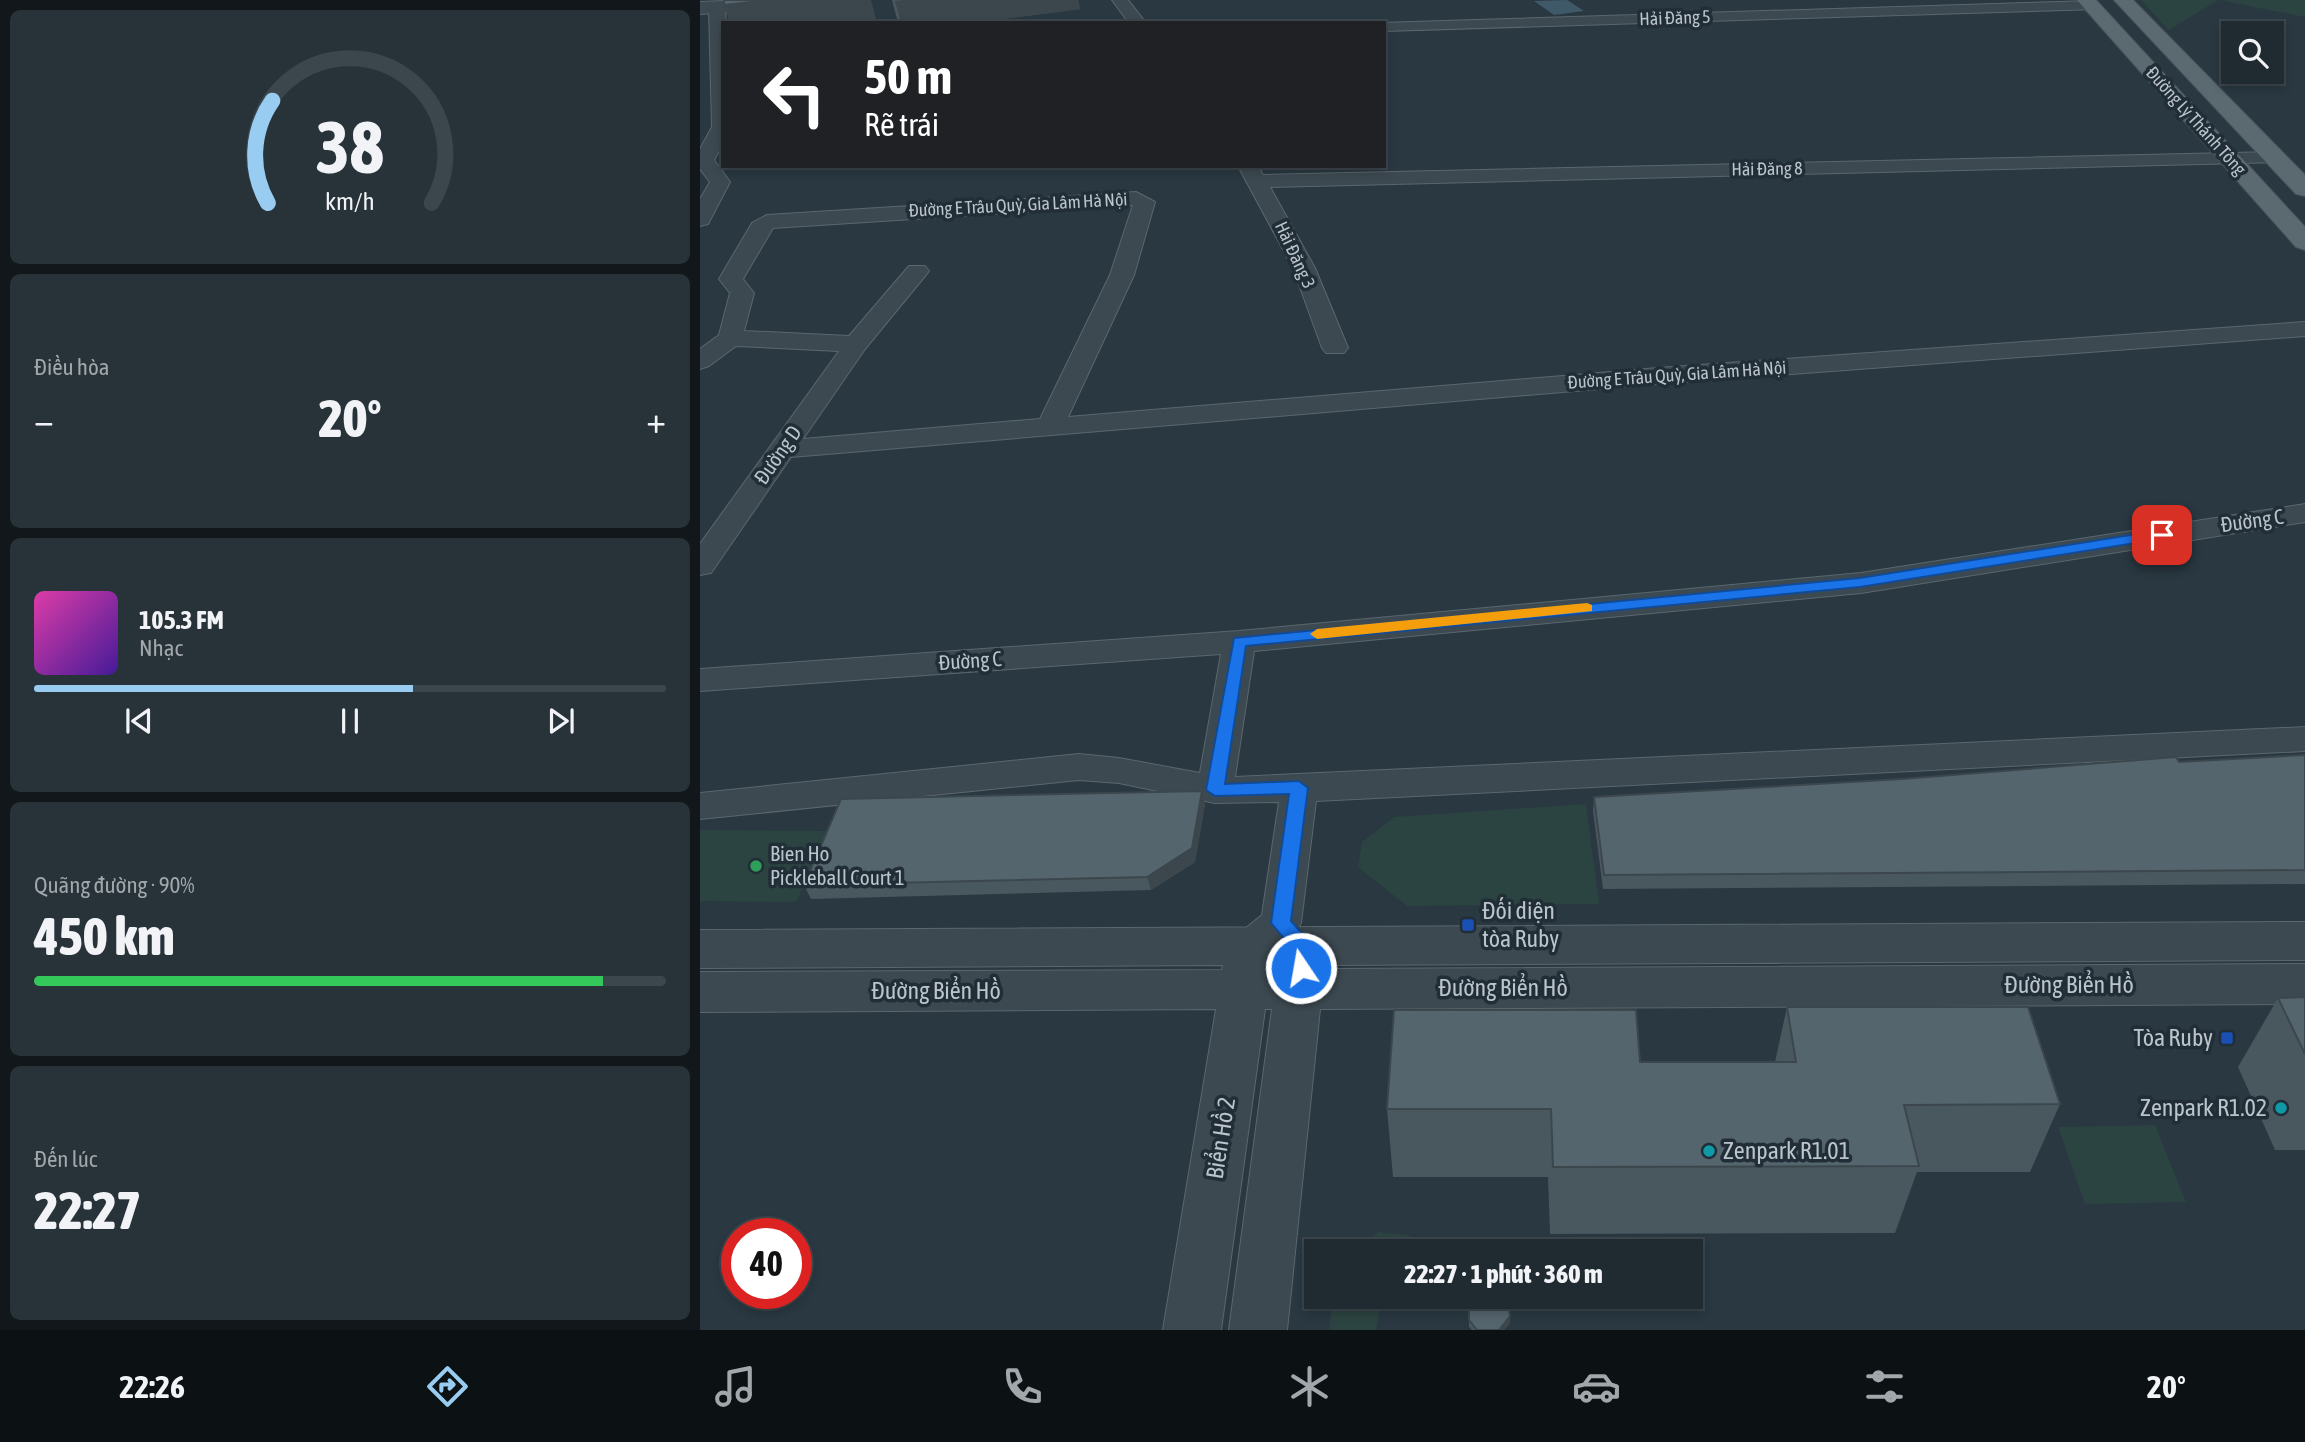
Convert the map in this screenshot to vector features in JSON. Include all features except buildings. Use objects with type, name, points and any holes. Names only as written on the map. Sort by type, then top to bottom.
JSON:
[{"type":"main road","name":"Đường Lý Thánh Tông","points":[[2123,0],[2305,189]]},
{"type":"main road","name":"Đường Lý Thánh Tông","points":[[2089,3],[2305,242]]},
{"type":"street","points":[[1119,0],[1136,21]]},
{"type":"street","points":[[717,3],[714,89],[721,122]]},
{"type":"street","name":"Hải Đăng 5","points":[[1386,26],[2089,3]]},
{"type":"street","points":[[700,219],[720,182],[704,160],[721,129]]},
{"type":"street","name":"Hải Đăng 8","points":[[1253,174],[2275,158]]},
{"type":"street","name":"Hải Đăng 3","points":[[1253,174],[1304,268],[1335,348]]},
{"type":"street","name":"Đường E Trâu Quỳ, Gia Lâm Hà Nội","points":[[730,338],[741,293],[731,279],[760,228],[774,219],[1124,198],[1144,202],[1122,275],[1050,426]]},
{"type":"street","name":"Đường D","points":[[700,566],[856,344],[917,271]]},
{"type":"street","name":"Đường E Trâu Quỳ, Gia Lâm Hà Nội","points":[[782,449],[1658,376],[2305,330]]},
{"type":"street","points":[[700,361],[730,338],[856,344]]},
{"type":"street","name":"Đường C","points":[[700,680],[1239,642],[1860,583],[2305,513]]},
{"type":"street","points":[[1215,790],[1239,642]]},
{"type":"street","points":[[700,806],[1079,767],[1106,769],[1215,790],[2305,739]]},
{"type":"street","points":[[1258,1330],[1275,959],[1299,788]]},
{"type":"street","name":"Đường Biển Hồ","points":[[700,992],[1275,959],[2305,941]]},
{"type":"street","name":"Đường Biển Hồ","points":[[700,949],[1275,959],[2305,984]]},
{"type":"street","name":"Biển Hồ 2","points":[[1192,1330],[1275,959]]},
{"type":"green space","points":[[2141,0],[2218,0],[2169,30]]},
{"type":"green space","points":[[2219,0],[2305,0],[2305,17]]},
{"type":"green space","points":[[1586,804],[1599,904],[1407,906],[1358,867],[1362,842],[1394,817]]},
{"type":"green space","name":"Bien Ho Pickleball Court 1","points":[[700,830],[830,831],[796,902],[700,901]]},
{"type":"green space","points":[[2155,1125],[2186,1202],[2085,1204],[2058,1127]]},
{"type":"green space","points":[[1379,1232],[1407,1235],[1417,1239],[1368,1239]]},
{"type":"green space","points":[[1332,1309],[1380,1309],[1376,1330],[1329,1330]]},
{"type":"water","points":[[1567,0],[1584,11],[1554,15],[1534,1]]},
{"type":"slow traffic","points":[[1317,634],[1587,608]]},
{"type":"place","name":"Bien Ho Pickleball Court 1","points":[[756,866]]},
{"type":"place","name":"Đối diện tòa Ruby","points":[[1468,925]]},
{"type":"place","name":"Tòa Ruby","points":[[2227,1038]]},
{"type":"place","name":"Zenpark R1.02","points":[[2281,1108]]},
{"type":"place","name":"Zenpark R1.01","points":[[1709,1151]]},
{"type":"route","points":[[1301,968],[1303,946],[1281,923],[1299,788],[1215,790],[1239,642],[1860,583],[2162,535]]}]
